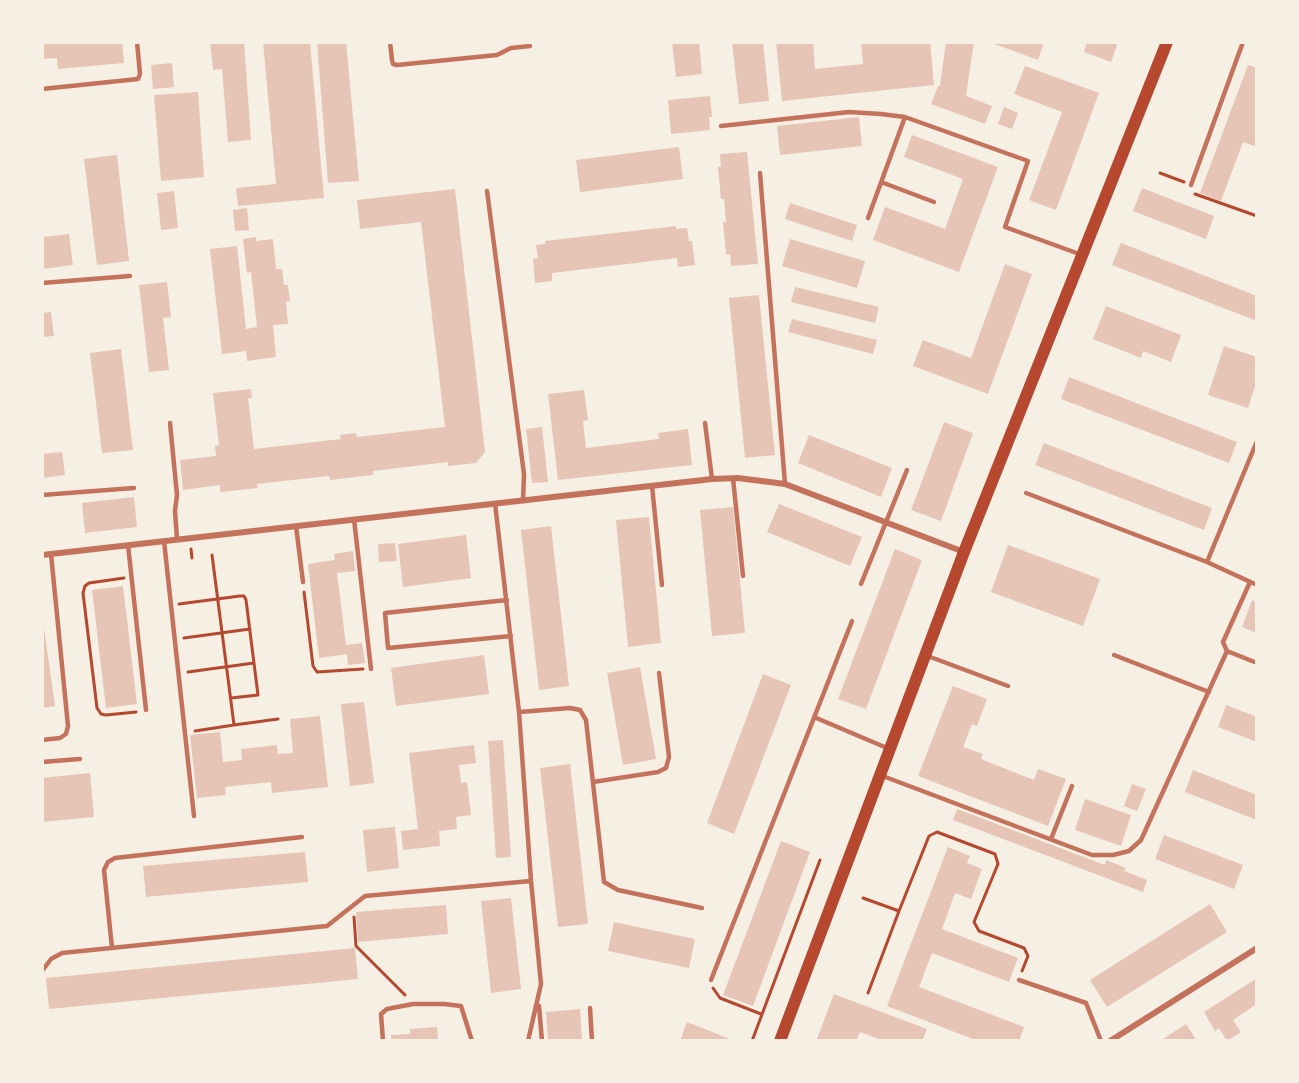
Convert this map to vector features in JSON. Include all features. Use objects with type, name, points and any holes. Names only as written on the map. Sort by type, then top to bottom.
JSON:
[{"type":"main road","points":[[780,1041],[964,552],[1167,42]]},
{"type":"street","points":[[42,555],[734,478],[785,484],[964,552]]},
{"type":"street","points":[[1110,1041],[1257,948]]},
{"type":"street","points":[[1120,1034],[1125,1041]]},
{"type":"lane","points":[[42,89],[138,79],[140,74],[137,42]]},
{"type":"lane","points":[[390,42],[393,64],[398,65],[496,55],[511,48],[530,46]]},
{"type":"lane","points":[[1191,185],[1243,42]]},
{"type":"lane","points":[[721,126],[849,112],[905,117],[1028,161],[1005,227],[1082,255]]},
{"type":"lane","points":[[868,218],[905,117]]},
{"type":"lane","points":[[760,173],[785,484]]},
{"type":"lane","points":[[881,182],[934,202]]},
{"type":"lane","points":[[487,190],[524,474],[523,501]]},
{"type":"lane","points":[[42,284],[130,276]]},
{"type":"lane","points":[[170,423],[177,495],[175,511],[177,539]]},
{"type":"lane","points":[[705,423],[712,479]]},
{"type":"lane","points":[[1207,562],[1257,441]]},
{"type":"lane","points":[[861,584],[907,470]]},
{"type":"lane","points":[[734,478],[743,576]]},
{"type":"lane","points":[[652,486],[662,585]]},
{"type":"lane","points":[[42,495],[134,488]]},
{"type":"lane","points":[[1026,493],[1207,562],[1257,585]]},
{"type":"lane","points":[[495,503],[519,712],[541,984],[528,1041]]},
{"type":"lane","points":[[354,519],[371,669]]},
{"type":"lane","points":[[296,526],[303,582]]},
{"type":"lane","points":[[164,541],[194,816]]},
{"type":"lane","points":[[128,545],[146,710]]},
{"type":"lane","points":[[42,740],[60,738],[66,734],[68,726],[51,554]]},
{"type":"lane","points":[[1250,582],[1223,642],[1227,651],[1257,663]]},
{"type":"lane","points":[[507,600],[385,612],[388,648],[511,636]]},
{"type":"lane","points":[[711,980],[852,621]]},
{"type":"lane","points":[[880,775],[1092,855],[1113,855],[1130,851],[1141,840],[1227,651]]},
{"type":"lane","points":[[926,655],[1008,686]]},
{"type":"lane","points":[[1114,656],[1209,692]]},
{"type":"lane","points":[[593,782],[658,772],[666,768],[669,757],[659,673]]},
{"type":"lane","points":[[519,712],[570,708],[580,710],[586,720],[604,882],[618,890],[702,908]]},
{"type":"lane","points":[[814,717],[890,749]]},
{"type":"lane","points":[[42,762],[80,759]]},
{"type":"lane","points":[[1052,839],[1072,786]]},
{"type":"lane","points":[[112,948],[104,870],[108,862],[115,858],[302,837]]},
{"type":"lane","points":[[42,971],[51,959],[62,953],[327,926],[365,896],[531,881]]},
{"type":"lane","points":[[1019,980],[1086,1003],[1101,1041]]},
{"type":"lane","points":[[539,1000],[542,1041]]},
{"type":"lane","points":[[382,1041],[381,1014],[387,1009],[413,1004],[461,1006],[472,1041]]},
{"type":"lane","points":[[590,1008],[592,1041]]},
{"type":"path","points":[[1160,173],[1191,185],[1188,191],[1257,216]]},
{"type":"path","points":[[190,548],[192,558]]},
{"type":"path","points":[[212,555],[234,725]]},
{"type":"path","points":[[132,577],[89,583],[85,586],[83,593],[97,708],[100,714],[146,710]]},
{"type":"path","points":[[303,582],[313,666],[317,672],[371,669]]},
{"type":"path","points":[[171,605],[244,596],[258,694],[231,698]]},
{"type":"path","points":[[175,639],[250,629]]},
{"type":"path","points":[[178,673],[254,663]]},
{"type":"path","points":[[185,732],[278,719]]},
{"type":"path","points":[[868,993],[929,836],[937,832],[995,854],[998,864],[974,922],[979,931],[1024,948],[1028,956],[1019,980]]},
{"type":"path","points":[[752,1041],[820,860]]},
{"type":"path","points":[[864,898],[899,911]]},
{"type":"path","points":[[353,906],[356,945],[413,1004]]},
{"type":"path","points":[[711,980],[713,989],[720,998],[762,1014]]},
{"type":"building","points":[[42,42],[122,42],[124,63],[58,69],[57,58],[43,59]]},
{"type":"building","points":[[210,42],[244,42],[251,140],[228,142],[222,69],[213,70]]},
{"type":"building","points":[[263,42],[310,42],[324,198],[238,206],[236,188],[276,184]]},
{"type":"building","points":[[317,42],[346,42],[359,181],[328,183]]},
{"type":"building","points":[[672,42],[699,42],[702,74],[676,77]]},
{"type":"building","points":[[732,42],[763,42],[769,101],[739,104]]},
{"type":"building","points":[[776,42],[813,42],[815,69],[863,64],[861,42],[930,42],[934,85],[782,101]]},
{"type":"building","points":[[946,42],[974,42],[966,96],[992,106],[985,124],[931,104],[940,86]]},
{"type":"building","points":[[989,42],[1044,42],[1038,60]]},
{"type":"building","points":[[1087,42],[1118,42],[1111,62],[1084,52]]},
{"type":"building","points":[[172,63],[174,87],[153,89],[151,65]]},
{"type":"building","points":[[1248,65],[1257,68],[1255,109],[1257,109],[1257,147],[1243,142],[1221,201],[1200,193]]},
{"type":"building","points":[[1025,66],[1099,93],[1056,210],[1029,200],[1062,112],[1014,94]]},
{"type":"building","points":[[198,92],[204,177],[161,181],[154,95]]},
{"type":"building","points":[[710,96],[712,117],[709,117],[710,130],[671,134],[668,100]]},
{"type":"building","points":[[1004,107],[1018,113],[1012,129],[998,124]]},
{"type":"building","points":[[859,117],[862,146],[780,155],[777,126]]},
{"type":"building","points":[[912,135],[998,167],[959,272],[873,240],[885,207],[945,229],[963,179],[904,157]]},
{"type":"building","points":[[679,147],[683,179],[580,192],[576,160]]},
{"type":"building","points":[[747,152],[758,264],[731,266],[730,254],[726,255],[723,222],[726,222],[724,199],[721,199],[718,167],[721,167],[720,154]]},
{"type":"building","points":[[117,155],[129,261],[97,265],[84,159]]},
{"type":"building","points":[[1142,188],[1214,216],[1206,239],[1133,211]]},
{"type":"building","points":[[455,189],[485,452],[476,463],[448,466],[448,462],[373,471],[373,475],[330,480],[329,476],[257,484],[258,488],[220,492],[220,485],[183,490],[180,460],[216,456],[215,446],[219,445],[213,393],[251,389],[252,398],[248,398],[254,449],[341,439],[340,435],[356,433],[357,437],[445,427],[421,222],[360,229],[357,200]]},
{"type":"building","points":[[174,191],[178,228],[161,230],[157,193]]},
{"type":"building","points":[[790,203],[857,225],[852,241],[785,219]]},
{"type":"building","points":[[247,208],[249,230],[235,231],[233,210]]},
{"type":"building","points":[[676,226],[676,229],[687,228],[689,241],[692,241],[695,265],[678,267],[677,258],[552,273],[552,281],[535,283],[533,259],[538,258],[536,245],[545,244],[545,241]]},
{"type":"building","points":[[69,234],[73,265],[42,269],[42,237]]},
{"type":"building","points":[[256,237],[256,241],[273,239],[276,269],[282,269],[284,285],[288,285],[290,301],[286,302],[288,324],[273,325],[276,357],[247,361],[246,351],[222,354],[210,249],[237,246],[246,329],[257,327],[251,272],[247,273],[243,239]]},
{"type":"building","points":[[790,239],[865,261],[857,288],[782,266]]},
{"type":"building","points":[[1121,243],[1257,296],[1257,321],[1112,265]]},
{"type":"building","points":[[1005,264],[1032,274],[988,394],[913,366],[923,340],[971,358]]},
{"type":"building","points":[[167,282],[171,317],[163,318],[169,370],[149,372],[139,285]]},
{"type":"building","points":[[795,287],[879,307],[875,323],[791,302]]},
{"type":"building","points":[[759,295],[775,455],[745,458],[729,298]]},
{"type":"building","points":[[1106,306],[1181,335],[1171,362],[1143,351],[1141,358],[1093,339]]},
{"type":"building","points":[[51,312],[54,336],[42,337],[42,313]]},
{"type":"building","points":[[792,319],[877,340],[873,354],[788,332]]},
{"type":"building","points":[[1224,346],[1257,357],[1257,380],[1248,408],[1208,395]]},
{"type":"building","points":[[121,349],[133,450],[102,453],[90,353]]},
{"type":"building","points":[[1069,377],[1237,442],[1229,463],[1061,399]]},
{"type":"building","points":[[584,390],[588,420],[583,421],[586,448],[659,439],[658,433],[688,429],[692,465],[558,480],[548,394]]},
{"type":"building","points":[[944,422],[973,433],[941,521],[911,510]]},
{"type":"building","points":[[542,427],[548,482],[532,483],[526,429]]},
{"type":"building","points":[[809,435],[892,468],[881,497],[798,463]]},
{"type":"building","points":[[1044,443],[1212,508],[1204,530],[1035,465]]},
{"type":"building","points":[[62,452],[65,475],[42,478],[42,454]]},
{"type":"building","points":[[134,497],[137,527],[85,533],[82,503]]},
{"type":"building","points":[[779,504],[862,537],[850,566],[767,532]]},
{"type":"building","points":[[733,507],[745,633],[712,636],[700,510]]},
{"type":"building","points":[[649,517],[661,643],[628,647],[616,520]]},
{"type":"building","points":[[551,526],[569,686],[539,690],[521,530]]},
{"type":"building","points":[[466,535],[471,578],[403,587],[398,544]]},
{"type":"building","points":[[395,543],[397,561],[379,562],[378,544]]},
{"type":"building","points":[[1008,545],[1100,579],[1083,626],[991,592]]},
{"type":"building","points":[[895,549],[922,560],[866,709],[838,699]]},
{"type":"building","points":[[353,551],[355,571],[337,573],[346,645],[362,643],[365,663],[348,665],[347,654],[319,658],[308,564],[335,560],[334,554]]},
{"type":"building","points":[[123,586],[137,704],[106,708],[92,590]]},
{"type":"building","points":[[1252,600],[1257,602],[1257,633],[1242,627]]},
{"type":"building","points":[[42,614],[55,706],[42,708]]},
{"type":"building","points":[[484,655],[489,694],[396,706],[391,668]]},
{"type":"building","points":[[640,667],[656,759],[623,765],[607,673]]},
{"type":"building","points":[[763,674],[791,685],[734,834],[707,823]]},
{"type":"building","points":[[953,686],[987,699],[977,726],[972,724],[963,747],[983,754],[981,759],[1034,780],[1038,769],[1066,779],[1048,826],[918,776]]},
{"type":"building","points":[[364,702],[374,783],[350,786],[341,704]]},
{"type":"building","points":[[1226,705],[1257,717],[1257,742],[1218,727]]},
{"type":"building","points":[[320,716],[328,787],[272,793],[271,782],[225,787],[226,795],[197,798],[190,735],[220,732],[223,762],[242,760],[241,749],[277,745],[278,754],[293,753],[290,719]]},
{"type":"building","points":[[503,740],[511,857],[496,858],[488,741]]},
{"type":"building","points":[[474,745],[476,763],[459,765],[461,783],[467,782],[471,815],[456,817],[457,829],[439,831],[440,846],[403,850],[401,831],[418,829],[409,753]]},
{"type":"building","points":[[570,764],[588,924],[558,927],[540,768]]},
{"type":"building","points":[[1193,770],[1257,795],[1257,820],[1185,792]]},
{"type":"building","points":[[90,773],[94,817],[42,822],[42,778]]},
{"type":"building","points":[[1132,784],[1146,789],[1137,811],[1124,806]]},
{"type":"building","points":[[1085,799],[1131,815],[1121,846],[1075,830]]},
{"type":"building","points":[[957,809],[1105,865],[1106,860],[1126,868],[1124,871],[1147,880],[1143,892],[953,820]]},
{"type":"building","points":[[395,827],[399,868],[367,872],[363,830]]},
{"type":"building","points":[[1164,835],[1243,865],[1234,889],[1155,859]]},
{"type":"building","points":[[781,841],[810,852],[753,1006],[723,995]]},
{"type":"building","points":[[948,847],[970,856],[967,863],[982,869],[971,899],[955,893],[942,929],[1018,958],[1009,982],[932,953],[919,987],[1024,1027],[1019,1041],[978,1041],[887,1006]]},
{"type":"building","points":[[305,852],[308,882],[146,897],[143,866]]},
{"type":"building","points":[[511,898],[521,989],[491,993],[481,901]]},
{"type":"building","points":[[1210,904],[1227,932],[1107,1007],[1090,980]]},
{"type":"building","points":[[446,905],[448,934],[358,942],[356,912]]},
{"type":"building","points":[[614,922],[695,939],[689,968],[608,951]]},
{"type":"building","points":[[355,948],[358,979],[49,1009],[46,978]]},
{"type":"building","points":[[1257,978],[1257,1004],[1233,1020],[1241,1032],[1227,1041],[1219,1028],[1215,1031],[1204,1012]]},
{"type":"building","points":[[834,994],[927,1029],[922,1041],[884,1041],[860,1032],[856,1041],[816,1041]]},
{"type":"building","points":[[580,1009],[582,1041],[548,1041],[546,1012]]},
{"type":"building","points":[[687,1022],[735,1041],[680,1041]]},
{"type":"building","points":[[1186,1024],[1197,1041],[1164,1041],[1163,1039]]},
{"type":"building","points":[[437,1027],[438,1041],[391,1041],[391,1035],[410,1034],[410,1029]]}]
